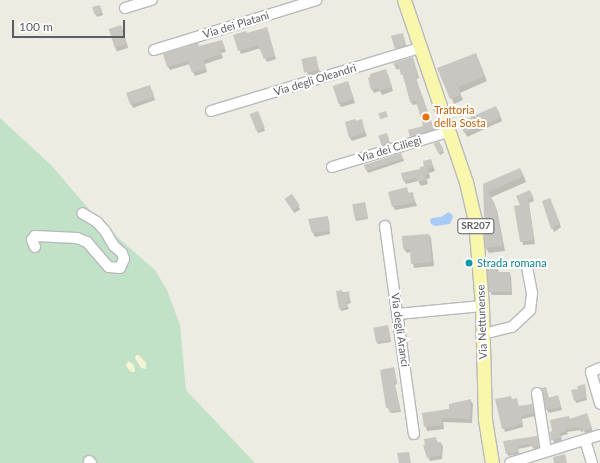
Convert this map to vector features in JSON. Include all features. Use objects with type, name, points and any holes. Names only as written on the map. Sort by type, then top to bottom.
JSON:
[{"type":"main road","name":"Via Nettunense","points":[[404,0],[466,182],[476,220],[482,306],[485,419],[492,463]]},
{"type":"street","points":[[125,8],[152,0]]},
{"type":"street","name":"Via dei Platani","points":[[154,50],[317,0]]},
{"type":"street","name":"Via degli Oleandri","points":[[211,111],[420,48]]},
{"type":"street","name":"Via dei Ciliegi","points":[[332,167],[448,132]]},
{"type":"street","points":[[35,247],[32,240],[35,236],[77,238],[87,242],[109,267],[120,268],[124,259],[122,253],[114,246],[105,231],[97,222],[82,213]]},
{"type":"street","name":"Via degli Aranci","points":[[385,226],[414,434]]},
{"type":"street","points":[[483,334],[512,327],[530,310],[532,293],[527,268]]},
{"type":"street","points":[[398,314],[482,306]]},
{"type":"street","points":[[600,368],[591,372],[600,404]]},
{"type":"street","points":[[537,393],[546,451]]},
{"type":"street","points":[[510,463],[600,435]]},
{"type":"street","points":[[585,440],[592,463]]},
{"type":"green space","points":[[0,118],[51,165],[100,222],[155,270],[167,290],[180,325],[186,390],[255,463],[0,463]]},
{"type":"sand","points":[[136,355],[139,355],[146,363],[146,369],[141,368],[135,358]]},
{"type":"sand","points":[[128,361],[133,364],[135,370],[134,372],[131,372],[126,366]]},
{"type":"water","points":[[449,212],[453,216],[450,224],[435,226],[431,224],[430,220],[432,218],[441,217]]},
{"type":"building","points":[[100,5],[102,13],[94,15],[92,7]]},
{"type":"building","points":[[121,25],[127,44],[115,48],[109,29]]},
{"type":"building","points":[[267,27],[275,56],[264,59],[258,45],[238,51],[233,35],[246,31],[247,33]]},
{"type":"building","points":[[403,33],[406,45],[395,49],[391,36]]},
{"type":"building","points":[[222,40],[225,48],[220,50],[221,54],[203,60],[206,69],[192,73],[188,61],[167,67],[163,54],[198,43],[199,46]]},
{"type":"building","points":[[476,53],[485,76],[458,87],[461,95],[450,99],[437,68]]},
{"type":"building","points":[[316,56],[319,70],[304,73],[301,59]]},
{"type":"building","points":[[413,57],[418,75],[415,75],[434,129],[410,137],[408,130],[423,126],[416,101],[410,102],[403,75],[401,75],[398,65],[394,66],[393,63]]},
{"type":"building","points":[[386,69],[392,87],[379,91],[378,88],[371,90],[368,78],[370,77],[370,74]]},
{"type":"building","points":[[348,81],[354,99],[339,104],[333,86]]},
{"type":"building","points":[[150,85],[154,97],[130,105],[126,93]]},
{"type":"building","points":[[496,106],[501,117],[464,133],[459,122]]},
{"type":"building","points":[[258,111],[265,128],[256,131],[250,114]]},
{"type":"building","points":[[386,111],[388,117],[380,119],[378,113]]},
{"type":"building","points":[[355,119],[356,121],[362,119],[365,132],[349,138],[345,122]]},
{"type":"building","points":[[387,133],[390,143],[381,145],[378,136]]},
{"type":"building","points":[[439,141],[444,151],[439,154],[434,144]]},
{"type":"building","points":[[401,153],[403,159],[366,171],[364,165]]},
{"type":"building","points":[[431,159],[433,167],[427,169],[429,174],[425,175],[427,180],[418,182],[416,178],[403,181],[401,173],[420,169],[420,167],[424,166],[423,161]]},
{"type":"building","points":[[520,168],[524,176],[488,192],[495,204],[503,246],[485,248],[483,184]]},
{"type":"building","points":[[407,187],[408,193],[413,192],[415,202],[392,207],[388,192]]},
{"type":"building","points":[[530,190],[533,197],[528,199],[534,240],[520,242],[514,206],[520,205],[516,196]]},
{"type":"building","points":[[292,194],[300,206],[292,211],[285,199]]},
{"type":"building","points":[[550,198],[560,223],[551,229],[542,201]]},
{"type":"building","points":[[365,202],[368,217],[355,219],[352,204]]},
{"type":"building","points":[[328,216],[329,231],[312,233],[308,219]]},
{"type":"building","points":[[429,234],[432,262],[411,264],[410,249],[403,249],[402,236]]},
{"type":"building","points":[[486,260],[497,260],[497,272],[510,272],[510,292],[489,292]]},
{"type":"building","points":[[342,290],[342,293],[349,291],[350,301],[347,302],[348,307],[339,309],[336,291]]},
{"type":"building","points":[[388,325],[391,340],[376,343],[373,328]]},
{"type":"building","points":[[394,367],[397,382],[394,382],[400,410],[389,412],[389,407],[386,408],[380,370]]},
{"type":"building","points":[[585,384],[586,398],[574,401],[571,390],[578,389],[577,386]]},
{"type":"building","points":[[546,387],[548,398],[558,395],[561,407],[546,410],[541,388]]},
{"type":"building","points":[[511,396],[512,399],[517,398],[519,406],[532,404],[534,413],[521,416],[522,423],[517,424],[517,426],[502,429],[495,399]]},
{"type":"building","points":[[471,399],[470,419],[442,418],[442,425],[424,427],[422,413],[449,409],[449,404]]},
{"type":"building","points":[[587,413],[592,428],[583,431],[582,428],[578,429],[577,427],[566,429],[566,431],[560,433],[561,438],[551,440],[550,432],[552,431],[550,420],[569,416],[570,419]]},
{"type":"building","points":[[537,436],[539,446],[532,447],[531,444],[518,446],[519,452],[506,454],[503,441]]},
{"type":"building","points":[[436,437],[437,442],[441,442],[441,455],[427,458],[423,445],[425,445],[424,439]]},
{"type":"building","points":[[409,452],[411,463],[399,463],[397,453]]},
{"type":"building","points":[[565,454],[567,463],[554,463],[553,457]]},
{"type":"place","name":"Trattoria della Sosta","points":[[426,117]]},
{"type":"place","name":"Strada romana","points":[[469,263]]}]
